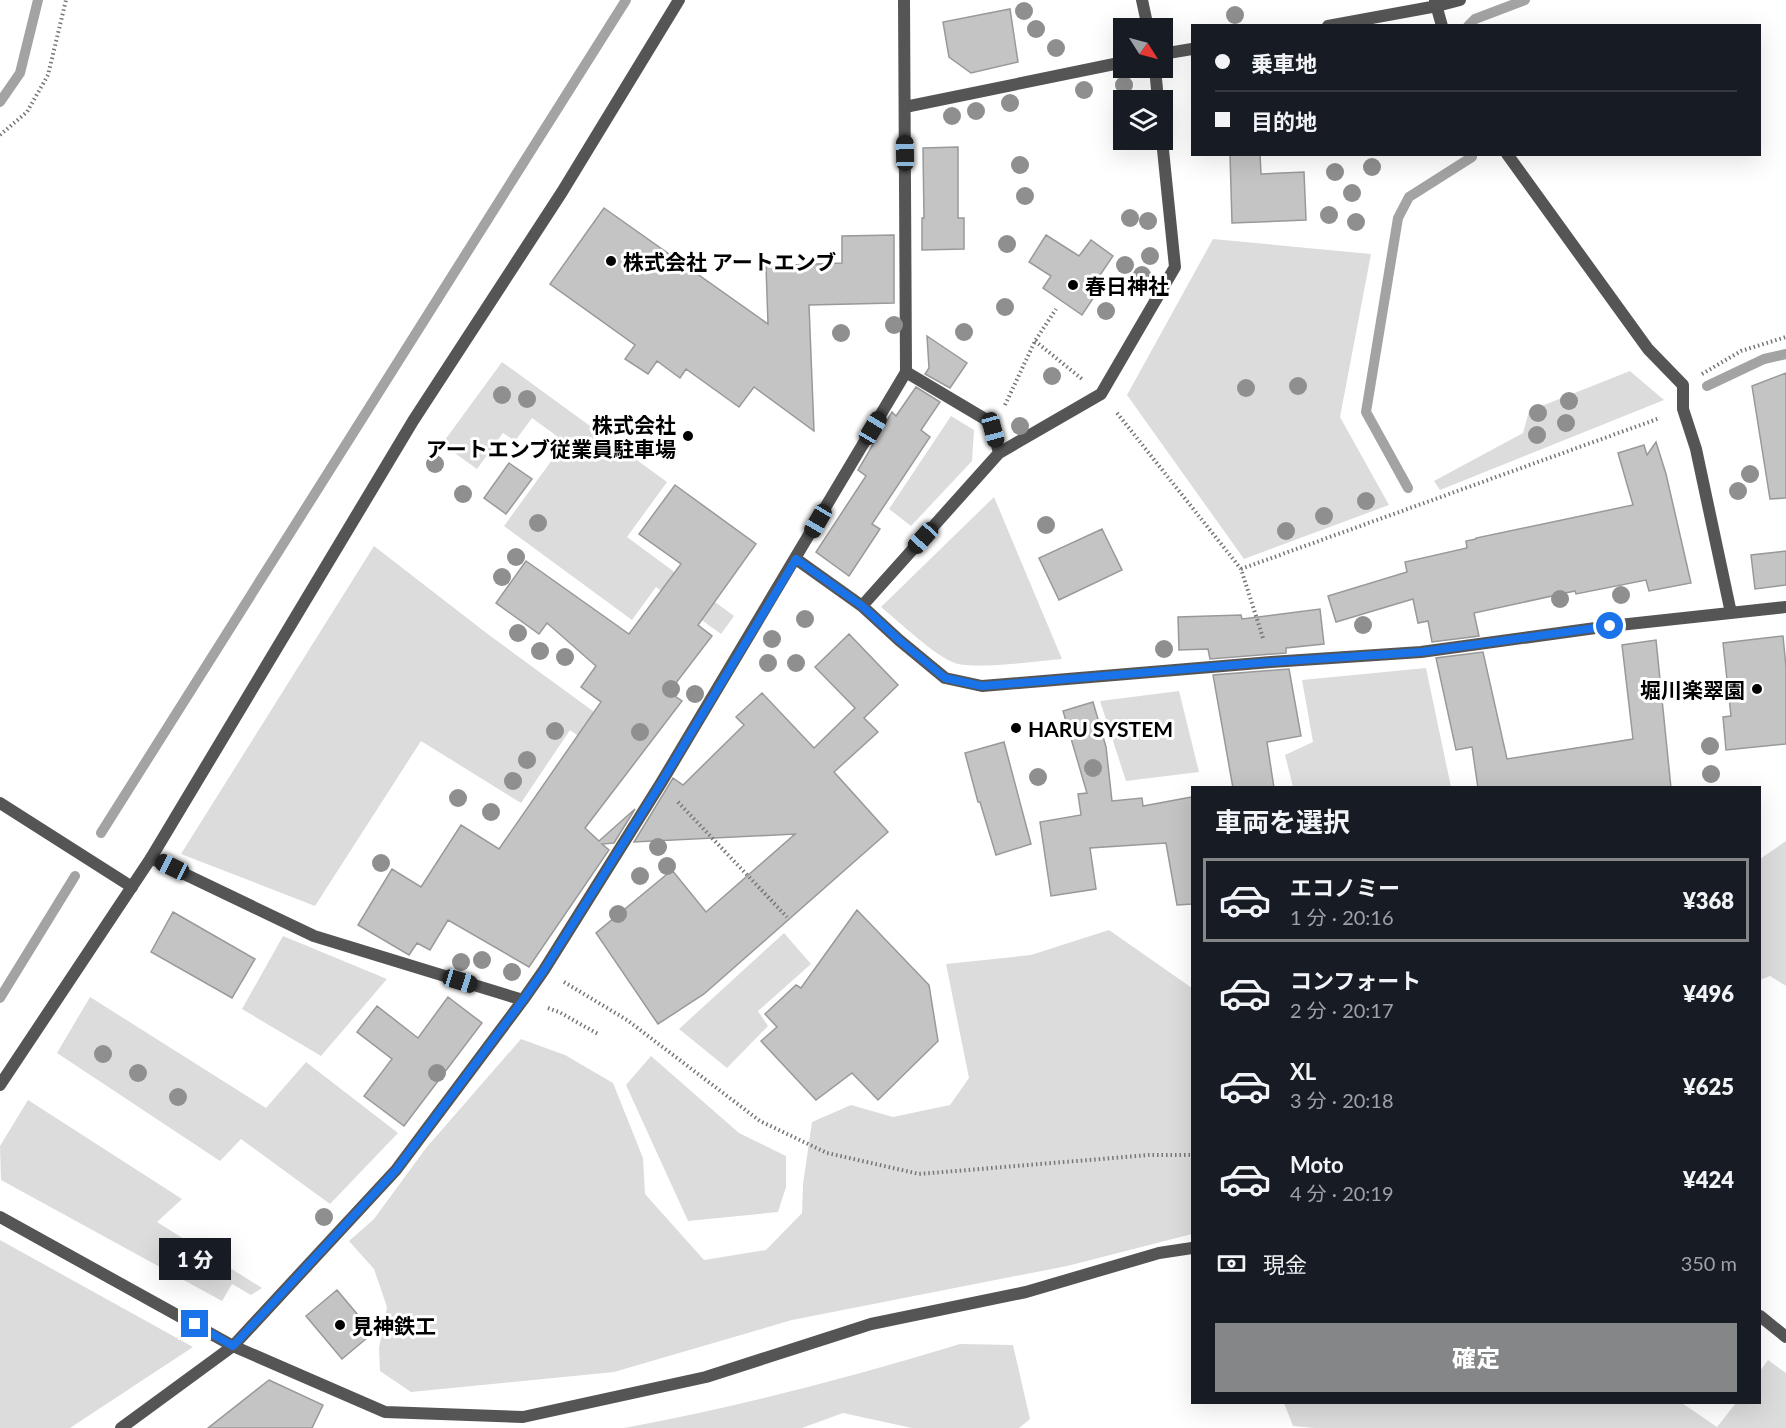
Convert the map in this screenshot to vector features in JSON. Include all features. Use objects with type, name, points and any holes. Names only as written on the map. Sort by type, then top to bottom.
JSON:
[{"type":"street","points":[[0,1085],[152,858],[413,421],[562,192],[679,0]]},
{"type":"street","points":[[121,1428],[233,1346],[396,1170],[523,1000],[661,783],[906,372],[904,0]]},
{"type":"street","points":[[1142,0],[1146,18]]},
{"type":"street","points":[[1337,24],[1460,0]]},
{"type":"street","points":[[1436,3],[1441,24]]},
{"type":"street","points":[[1173,52],[1191,49]]},
{"type":"street","points":[[905,107],[1113,64]]},
{"type":"street","points":[[862,606],[999,453],[1101,394],[1175,267],[1163,150]]},
{"type":"street","points":[[1508,156],[1648,349],[1683,385],[1683,409],[1696,449],[1731,613]]},
{"type":"street","points":[[906,372],[985,419],[993,430],[999,453]]},
{"type":"street","points":[[796,559],[862,606],[945,678],[982,686],[1421,652],[1610,626],[1786,608]]},
{"type":"street","points":[[0,804],[132,887]]},
{"type":"street","points":[[152,858],[314,936],[523,1000]]},
{"type":"street","points":[[0,1217],[233,1346],[385,1412],[523,1417],[706,1377],[871,1324],[1026,1292],[1159,1253],[1191,1248]]},
{"type":"street","points":[[1761,1317],[1786,1337]]},
{"type":"path","points":[[0,135],[27,112],[48,75],[66,0]]},
{"type":"path","points":[[993,430],[1035,341],[1056,309]]},
{"type":"path","points":[[1683,385],[1741,351],[1786,337]]},
{"type":"path","points":[[1035,341],[1101,394],[1241,569],[1270,662]]},
{"type":"path","points":[[1241,569],[1683,409]]},
{"type":"path","points":[[661,783],[787,917]]},
{"type":"path","points":[[544,970],[627,1020],[760,1121],[827,1153],[919,1174],[1149,1155],[1191,1155]]},
{"type":"path","points":[[523,1000],[559,1012],[598,1034]]},
{"type":"shaded area","points":[[1213,239],[1371,254],[1340,417],[1389,505],[1244,559],[1127,395]]},
{"type":"shaded area","points":[[502,362],[667,482],[627,537],[734,616],[721,634],[656,587],[632,620],[504,526],[565,442],[532,418],[515,441],[503,433],[477,469],[442,444]]},
{"type":"shaded area","points":[[1630,371],[1664,400],[1440,490],[1434,481],[1523,433],[1529,411]]},
{"type":"shaded area","points":[[951,416],[974,430],[972,461],[911,526],[889,509]]},
{"type":"shaded area","points":[[994,497],[1062,659],[977,666],[955,663],[927,646],[881,607]]},
{"type":"shaded area","points":[[374,546],[489,635],[623,733],[606,756],[570,730],[521,803],[421,741],[315,906],[181,854]]},
{"type":"shaded area","points":[[1426,668],[1451,786],[1293,786],[1285,755],[1313,742],[1302,680]]},
{"type":"shaded area","points":[[1179,691],[1199,772],[1126,781],[1100,701]]},
{"type":"shaded area","points":[[1786,841],[1786,986],[1770,976],[1761,980],[1761,858]]},
{"type":"shaded area","points":[[1109,930],[1191,987],[1191,1234],[1067,1266],[792,1320],[614,1372],[411,1392],[380,1371],[379,1348],[387,1307],[374,1269],[349,1241],[374,1219],[426,1148],[521,1039],[565,1055],[613,1083],[643,1158],[645,1194],[704,1260],[766,1250],[802,1213],[803,1184],[812,1122],[851,1105],[893,1117],[950,1105],[969,1078],[946,964],[1031,955]]},
{"type":"shaded area","points":[[784,933],[811,964],[758,1011],[768,1026],[727,1068],[679,1029]]},
{"type":"shaded area","points":[[283,936],[387,979],[321,1056],[242,1009]]},
{"type":"shaded area","points":[[90,997],[266,1108],[306,1062],[398,1133],[330,1204],[241,1139],[220,1161],[57,1053]]},
{"type":"shaded area","points":[[651,1056],[739,1133],[786,1156],[786,1187],[778,1212],[688,1221],[626,1085]]},
{"type":"shaded area","points":[[28,1100],[182,1199],[157,1222],[262,1288],[251,1295],[232,1284],[222,1301],[1,1180],[0,1146]]},
{"type":"shaded area","points":[[0,1240],[193,1347],[70,1428],[0,1428]]},
{"type":"shaded area","points":[[960,1344],[1013,1345],[1030,1419],[1019,1428],[912,1428],[843,1413],[802,1428],[624,1428],[793,1391]]},
{"type":"shaded area","points":[[1768,1360],[1786,1373],[1786,1428],[1314,1428],[1293,1426],[1284,1404],[1683,1404],[1717,1427],[1735,1404],[1761,1404],[1761,1370]]},
{"type":"building","points":[[1010,9],[1018,62],[971,73],[949,57],[943,22]]},
{"type":"building","points":[[958,147],[958,218],[964,218],[964,249],[922,250],[923,148]]},
{"type":"building","points":[[1230,156],[1260,156],[1261,174],[1304,172],[1306,220],[1232,223]]},
{"type":"building","points":[[604,208],[768,324],[766,266],[842,263],[842,236],[894,235],[894,303],[809,305],[814,431],[754,387],[739,407],[686,369],[680,378],[657,361],[648,374],[625,359],[635,345],[550,284]]},
{"type":"building","points":[[1046,235],[1079,256],[1091,240],[1113,256],[1098,278],[1104,282],[1082,315],[1043,288],[1051,276],[1029,262]]},
{"type":"building","points":[[927,336],[967,363],[950,388],[925,374],[929,368]]},
{"type":"building","points":[[1786,373],[1786,498],[1770,499],[1752,386]]},
{"type":"building","points":[[916,387],[940,402],[921,430],[930,437],[872,524],[880,529],[849,576],[816,552],[866,476],[858,470],[892,412],[896,416]]},
{"type":"building","points":[[1656,442],[1666,474],[1691,583],[1649,591],[1646,580],[1576,594],[1575,591],[1474,613],[1479,636],[1432,642],[1428,621],[1418,623],[1413,599],[1336,622],[1328,596],[1407,572],[1405,562],[1467,548],[1466,541],[1476,538],[1633,505],[1618,453],[1644,445],[1647,455]]},
{"type":"building","points":[[509,463],[532,479],[506,514],[484,498]]},
{"type":"building","points":[[675,485],[756,544],[698,625],[712,636],[669,692],[682,701],[585,828],[599,841],[635,809],[614,843],[602,844],[609,850],[529,967],[448,920],[430,950],[417,943],[409,955],[358,925],[392,869],[421,887],[461,825],[499,849],[601,702],[581,687],[596,666],[547,623],[539,634],[496,603],[526,561],[629,634],[681,564],[639,534]]},
{"type":"building","points":[[1102,529],[1122,570],[1059,600],[1039,558]]},
{"type":"building","points":[[1786,551],[1786,585],[1755,589],[1751,555]]},
{"type":"building","points":[[1320,609],[1324,644],[1286,648],[1286,653],[1210,659],[1208,649],[1179,650],[1178,617],[1241,615],[1242,619]]},
{"type":"building","points":[[849,634],[898,685],[864,718],[878,732],[834,772],[888,832],[704,994],[658,1024],[596,933],[672,870],[706,912],[795,834],[634,842],[673,778],[683,785],[744,725],[736,717],[762,693],[814,748],[855,708],[815,667]]},
{"type":"building","name":"堀川楽翠園","points":[[1783,636],[1786,667],[1786,744],[1726,750],[1723,717],[1731,716],[1723,643]]},
{"type":"building","points":[[1656,640],[1671,786],[1478,786],[1472,747],[1456,750],[1436,658],[1483,652],[1507,759],[1633,739],[1622,645]]},
{"type":"building","points":[[1289,669],[1301,736],[1267,742],[1274,786],[1233,786],[1213,675]]},
{"type":"building","points":[[1093,702],[1106,747],[1112,801],[1142,798],[1143,806],[1191,797],[1191,904],[1177,905],[1166,843],[1090,848],[1096,889],[1051,896],[1040,822],[1081,815],[1078,794],[1087,793],[1063,711]]},
{"type":"building","points":[[1004,742],[1031,844],[996,855],[980,802],[978,802],[965,753]]},
{"type":"building","points":[[857,910],[929,985],[938,1041],[878,1100],[852,1073],[816,1100],[761,1041],[777,1027],[765,1014],[796,985],[801,988]]},
{"type":"building","points":[[173,912],[255,959],[232,998],[151,952]]},
{"type":"building","points":[[448,997],[482,1023],[404,1126],[364,1096],[392,1059],[357,1032],[377,1006],[418,1038]]},
{"type":"building","name":"見神鉄工","points":[[337,1290],[373,1333],[342,1359],[306,1316]]},
{"type":"building","points":[[269,1380],[323,1405],[312,1428],[208,1428]]},
{"type":"waterway","points":[[0,102],[20,73],[38,0]]},
{"type":"waterway","points":[[101,833],[626,0]]},
{"type":"waterway","points":[[1470,24],[1475,19],[1525,0]]},
{"type":"waterway","points":[[1408,488],[1366,412],[1398,218],[1409,197],[1472,157]]},
{"type":"waterway","points":[[1707,386],[1764,359],[1786,354]]},
{"type":"waterway","points":[[0,998],[75,876]]},
{"type":"place","name":"株式会社 アートエンブ","points":[[611,261]]},
{"type":"place","name":"春日神社","points":[[1073,285]]},
{"type":"place","name":"株式会社 アートエンブ従業員駐車場","points":[[688,436]]},
{"type":"place","name":"堀川楽翠園","points":[[1757,689]]},
{"type":"place","name":"HARU SYSTEM","points":[[1016,728]]},
{"type":"place","name":"見神鉄工","points":[[340,1325]]},
{"type":"route","points":[[195,1324],[233,1346],[396,1170],[544,970],[661,783],[796,559],[862,606],[945,678],[982,686],[1056,678],[1421,652],[1610,626]]}]
